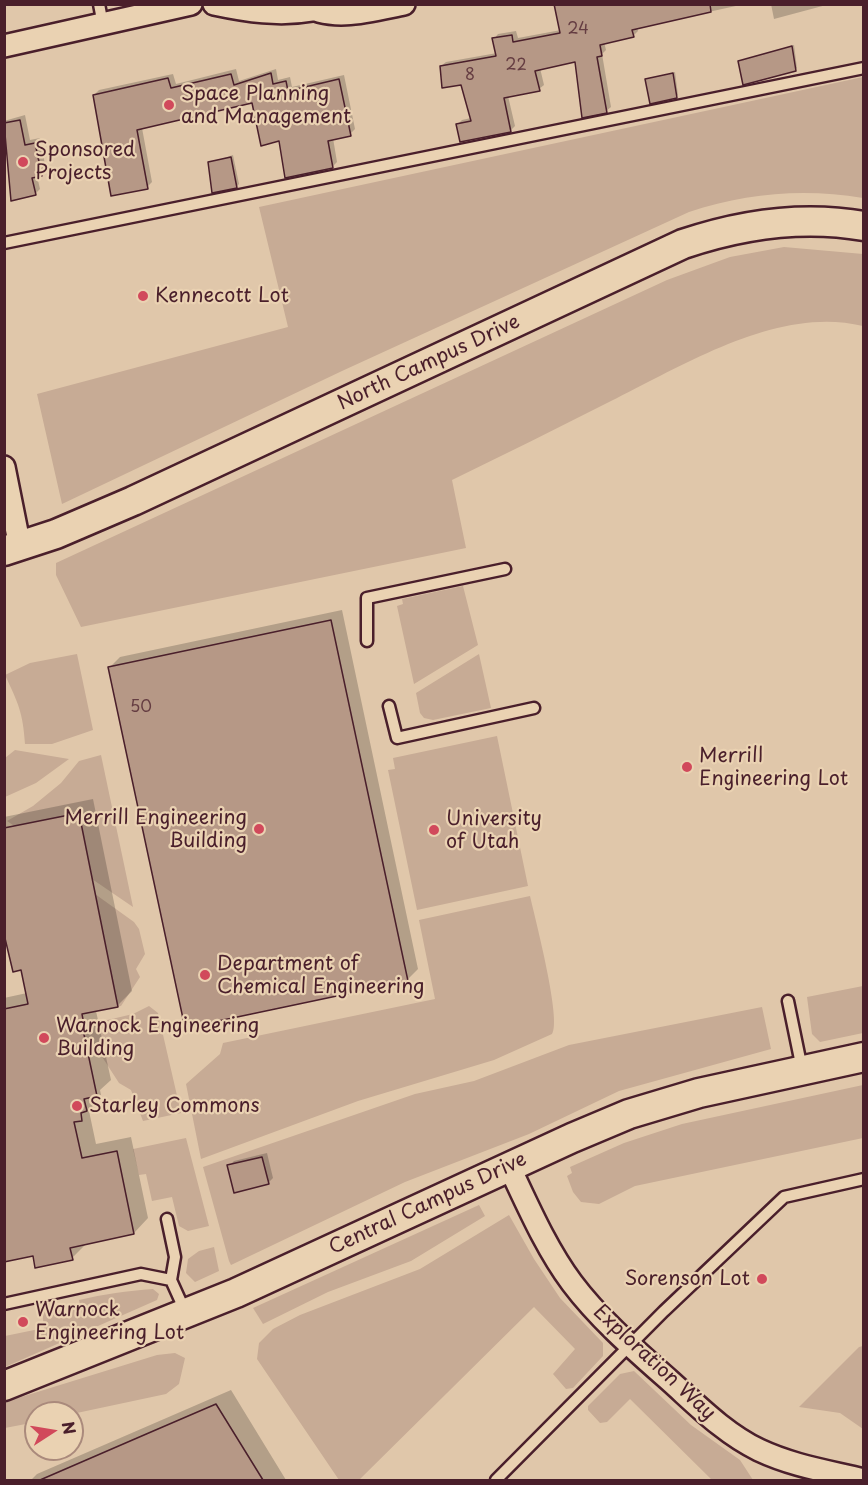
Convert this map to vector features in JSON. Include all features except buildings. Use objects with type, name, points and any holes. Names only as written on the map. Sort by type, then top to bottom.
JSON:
[{"type":"street","points":[[4,46],[101,15],[191,4]]},
{"type":"street","points":[[214,4],[290,15],[309,7],[333,14],[357,13],[404,4]]},
{"type":"street","name":"North Campus Drive","points":[[12,549],[133,501],[683,244],[735,228],[762,223],[816,221],[864,226]]},
{"type":"street","points":[[4,467],[12,549]]},
{"type":"street","name":"Central Campus Drive","points":[[4,1386],[186,1314],[509,1166],[630,1114],[699,1093],[864,1057]]},
{"type":"street","name":"Exploration Way","points":[[509,1166],[543,1236],[572,1283],[631,1346],[726,1431],[760,1451],[802,1471],[864,1480]]},
{"type":"lane","points":[[4,243],[864,68]]},
{"type":"lane","points":[[367,641],[367,598],[505,569]]},
{"type":"lane","points":[[389,706],[397,738],[534,708]]},
{"type":"lane","points":[[788,1001],[802,1069]]},
{"type":"lane","points":[[496,1480],[784,1197],[864,1179]]},
{"type":"lane","points":[[167,1219],[175,1257],[171,1280],[186,1314]]},
{"type":"lane","points":[[4,1304],[141,1274],[171,1280]]},
{"type":"shaded area","points":[[863,77],[863,198],[819,193],[775,194],[732,200],[689,212],[342,371],[62,504],[37,394],[288,327],[259,207]]},
{"type":"shaded area","points":[[784,247],[863,254],[863,326],[831,322],[798,324],[733,342],[669,371],[452,480],[466,548],[81,627],[56,575],[56,563],[667,280],[730,257]]},
{"type":"shaded area","points":[[463,586],[478,645],[414,684],[397,606],[403,604],[402,599]]},
{"type":"shaded area","points":[[77,654],[93,730],[52,744],[25,744],[19,708],[5,675],[30,663]]},
{"type":"shaded area","points":[[479,654],[491,708],[433,720],[424,718],[420,713],[416,693]]},
{"type":"shaded area","points":[[497,736],[528,886],[417,910],[388,770],[395,769],[393,758]]},
{"type":"shaded area","points":[[15,750],[69,759],[36,783],[5,797],[5,758]]},
{"type":"shaded area","points":[[101,755],[133,907],[7,821],[33,806],[61,783],[79,761]]},
{"type":"shaded area","points":[[88,889],[134,922],[139,929],[145,954],[136,969],[140,977],[121,1006],[82,1014]]},
{"type":"shaded area","points":[[530,896],[551,990],[554,1025],[552,1034],[494,1060],[358,1101],[201,1159],[186,1084],[220,1054],[223,1043],[435,999],[419,920]]},
{"type":"shaded area","points":[[863,986],[863,1033],[820,1042],[812,1034],[807,997]]},
{"type":"shaded area","points":[[149,1006],[158,1013],[181,1113],[143,1121],[131,1090],[119,1083],[97,1049],[86,1045],[82,1026],[133,1014]]},
{"type":"shaded area","points":[[762,1007],[771,1049],[619,1091],[529,1134],[405,1182],[231,1265],[229,1261],[203,1167],[415,1094],[474,1081],[569,1045]]},
{"type":"shaded area","points":[[863,1085],[863,1138],[635,1186],[599,1204],[581,1202],[573,1192],[567,1176],[572,1173],[570,1167],[624,1143],[682,1124]]},
{"type":"shaded area","points":[[186,1138],[209,1226],[188,1231],[179,1226],[172,1197],[152,1201],[146,1174],[139,1175],[133,1149]]},
{"type":"shaded area","points":[[479,1205],[485,1216],[411,1261],[328,1292],[263,1324],[253,1308]]},
{"type":"shaded area","points":[[509,1215],[560,1298],[603,1343],[603,1356],[573,1388],[566,1389],[553,1374],[575,1349],[534,1307],[359,1480],[339,1480],[257,1359],[259,1343],[273,1329],[300,1315],[420,1269]]},
{"type":"shaded area","points":[[214,1247],[219,1271],[195,1282],[186,1273],[188,1259],[199,1251]]},
{"type":"shaded area","points":[[153,1289],[159,1294],[157,1300],[5,1367],[5,1336],[44,1328],[42,1309],[53,1306],[55,1311],[80,1305],[79,1300]]},
{"type":"shaded area","points":[[863,1346],[863,1429],[840,1413],[799,1407],[859,1347]]},
{"type":"shaded area","points":[[175,1353],[185,1358],[179,1384],[166,1394],[84,1411],[84,1401],[24,1401],[24,1424],[5,1428],[5,1402],[157,1355]]},
{"type":"shaded area","points":[[634,1371],[691,1425],[740,1460],[753,1480],[712,1480],[630,1399],[607,1422],[600,1423],[588,1410],[588,1406],[620,1374]]},
{"type":"place","name":"Space Planning and Management","points":[[169,105]]},
{"type":"place","name":"Sponsored Projects","points":[[23,162]]},
{"type":"place","name":"Kennecott Lot","points":[[143,296]]},
{"type":"place","name":"Merrill Engineering Lot","points":[[687,767]]},
{"type":"place","name":"Merrill Engineering Building","points":[[259,829]]},
{"type":"place","name":"University of Utah","points":[[434,830]]},
{"type":"place","name":"Department of Chemical Engineering","points":[[205,975]]},
{"type":"place","name":"Warnock Engineering Building","points":[[44,1038]]},
{"type":"place","name":"Starley Commons","points":[[77,1106]]},
{"type":"place","name":"Sorenson Lot","points":[[762,1279]]},
{"type":"place","name":"Warnock Engineering Lot","points":[[23,1322]]}]
